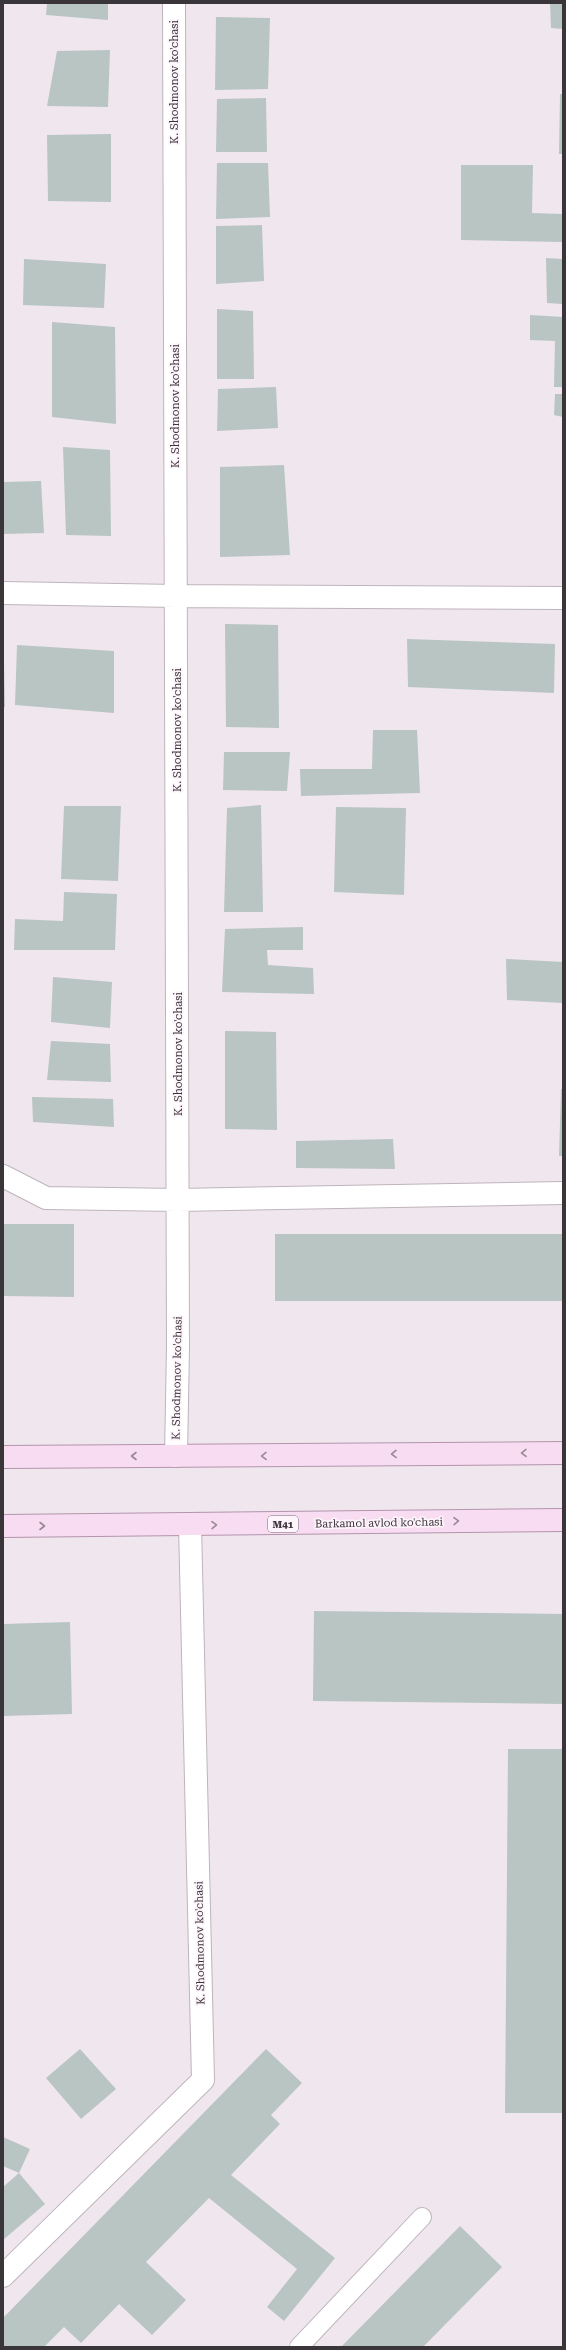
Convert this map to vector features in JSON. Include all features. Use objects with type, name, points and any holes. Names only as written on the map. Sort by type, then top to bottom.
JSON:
[{"type":"main road","points":[[3,1457],[563,1453]]},
{"type":"main road","name":"Barkamol avlod ko'chasi","points":[[3,1526],[563,1520]]},
{"type":"street","name":"K. Shodmonov ko'chasi","points":[[174,3],[178,1200],[176,1456]]},
{"type":"street","points":[[3,593],[176,596],[563,598]]},
{"type":"street","points":[[3,1176],[46,1198],[178,1200],[563,1193]]},
{"type":"street","name":"K. Shodmonov ko'chasi","points":[[3,2276],[204,2080],[190,1525]]},
{"type":"lane","points":[[298,2347],[422,2217]]},
{"type":"building","points":[[47,3],[108,3],[108,20],[46,15]]},
{"type":"building","points":[[550,3],[563,4],[563,29],[551,28]]},
{"type":"building","points":[[216,17],[270,18],[268,89],[215,90]]},
{"type":"building","points":[[110,50],[108,107],[47,106],[57,51]]},
{"type":"building","points":[[560,94],[563,94],[563,154],[559,154]]},
{"type":"building","points":[[266,98],[267,152],[216,152],[217,99]]},
{"type":"building","points":[[111,134],[111,202],[48,201],[47,135]]},
{"type":"building","points":[[217,163],[268,163],[270,217],[216,219]]},
{"type":"building","points":[[461,165],[533,165],[532,213],[563,214],[563,242],[461,240]]},
{"type":"building","points":[[262,225],[264,281],[216,284],[216,226]]},
{"type":"building","points":[[546,258],[563,259],[563,304],[547,303]]},
{"type":"building","points":[[24,259],[106,264],[104,308],[23,305]]},
{"type":"building","points":[[217,309],[253,311],[254,379],[217,379]]},
{"type":"building","points":[[530,315],[563,317],[563,387],[554,387],[555,341],[530,340]]},
{"type":"building","points":[[52,322],[115,327],[116,424],[52,417]]},
{"type":"building","points":[[276,387],[278,428],[217,431],[218,389]]},
{"type":"building","points":[[555,394],[563,394],[563,417],[554,415]]},
{"type":"building","points":[[63,447],[110,450],[111,536],[66,535]]},
{"type":"building","points":[[284,465],[290,555],[220,557],[220,467]]},
{"type":"building","points":[[41,481],[44,533],[3,534],[3,482]]},
{"type":"building","points":[[225,624],[278,625],[279,728],[226,727]]},
{"type":"building","points":[[407,639],[555,644],[554,693],[408,687]]},
{"type":"building","points":[[17,645],[114,651],[114,713],[15,705]]},
{"type":"building","points":[[4,663],[5,707],[3,707]]},
{"type":"building","points":[[373,730],[417,730],[420,793],[301,796],[300,769],[372,769]]},
{"type":"building","points":[[224,752],[290,752],[287,791],[223,790]]},
{"type":"building","points":[[261,805],[263,912],[224,912],[227,808]]},
{"type":"building","points":[[64,806],[121,806],[118,881],[61,879]]},
{"type":"building","points":[[336,807],[406,808],[404,895],[334,892]]},
{"type":"building","points":[[64,892],[117,894],[115,950],[14,950],[15,919],[63,921]]},
{"type":"building","points":[[303,927],[303,950],[267,950],[268,965],[313,968],[314,994],[222,992],[225,929]]},
{"type":"building","points":[[506,959],[563,962],[563,1003],[507,1000]]},
{"type":"building","points":[[53,977],[112,982],[110,1028],[51,1022]]},
{"type":"building","points":[[225,1031],[276,1032],[277,1130],[225,1129]]},
{"type":"building","points":[[51,1041],[110,1044],[111,1082],[47,1080]]},
{"type":"building","points":[[561,1089],[563,1089],[563,1156],[559,1156]]},
{"type":"building","points":[[32,1097],[113,1099],[114,1127],[33,1122]]},
{"type":"building","points":[[393,1139],[395,1169],[296,1168],[296,1141]]},
{"type":"building","points":[[3,1224],[74,1224],[74,1297],[3,1296]]},
{"type":"building","points":[[275,1234],[563,1234],[563,1301],[275,1301]]},
{"type":"building","points":[[314,1611],[563,1614],[563,1704],[313,1701]]},
{"type":"building","points":[[70,1622],[72,1714],[3,1716],[3,1624]]},
{"type":"building","points":[[508,1749],[563,1749],[563,2113],[505,2113]]},
{"type":"building","points":[[80,2049],[116,2089],[81,2119],[46,2078]]},
{"type":"building","points":[[266,2049],[302,2083],[271,2115],[280,2124],[231,2175],[335,2258],[284,2321],[267,2307],[297,2269],[209,2198],[146,2262],[186,2300],[152,2335],[119,2304],[81,2343],[64,2327],[44,2347],[3,2347],[3,2318]]},
{"type":"building","points":[[3,2137],[30,2149],[19,2173],[3,2166]]},
{"type":"building","points":[[19,2173],[45,2204],[3,2240],[3,2187]]},
{"type":"building","points":[[460,2226],[502,2267],[423,2347],[341,2347]]}]
